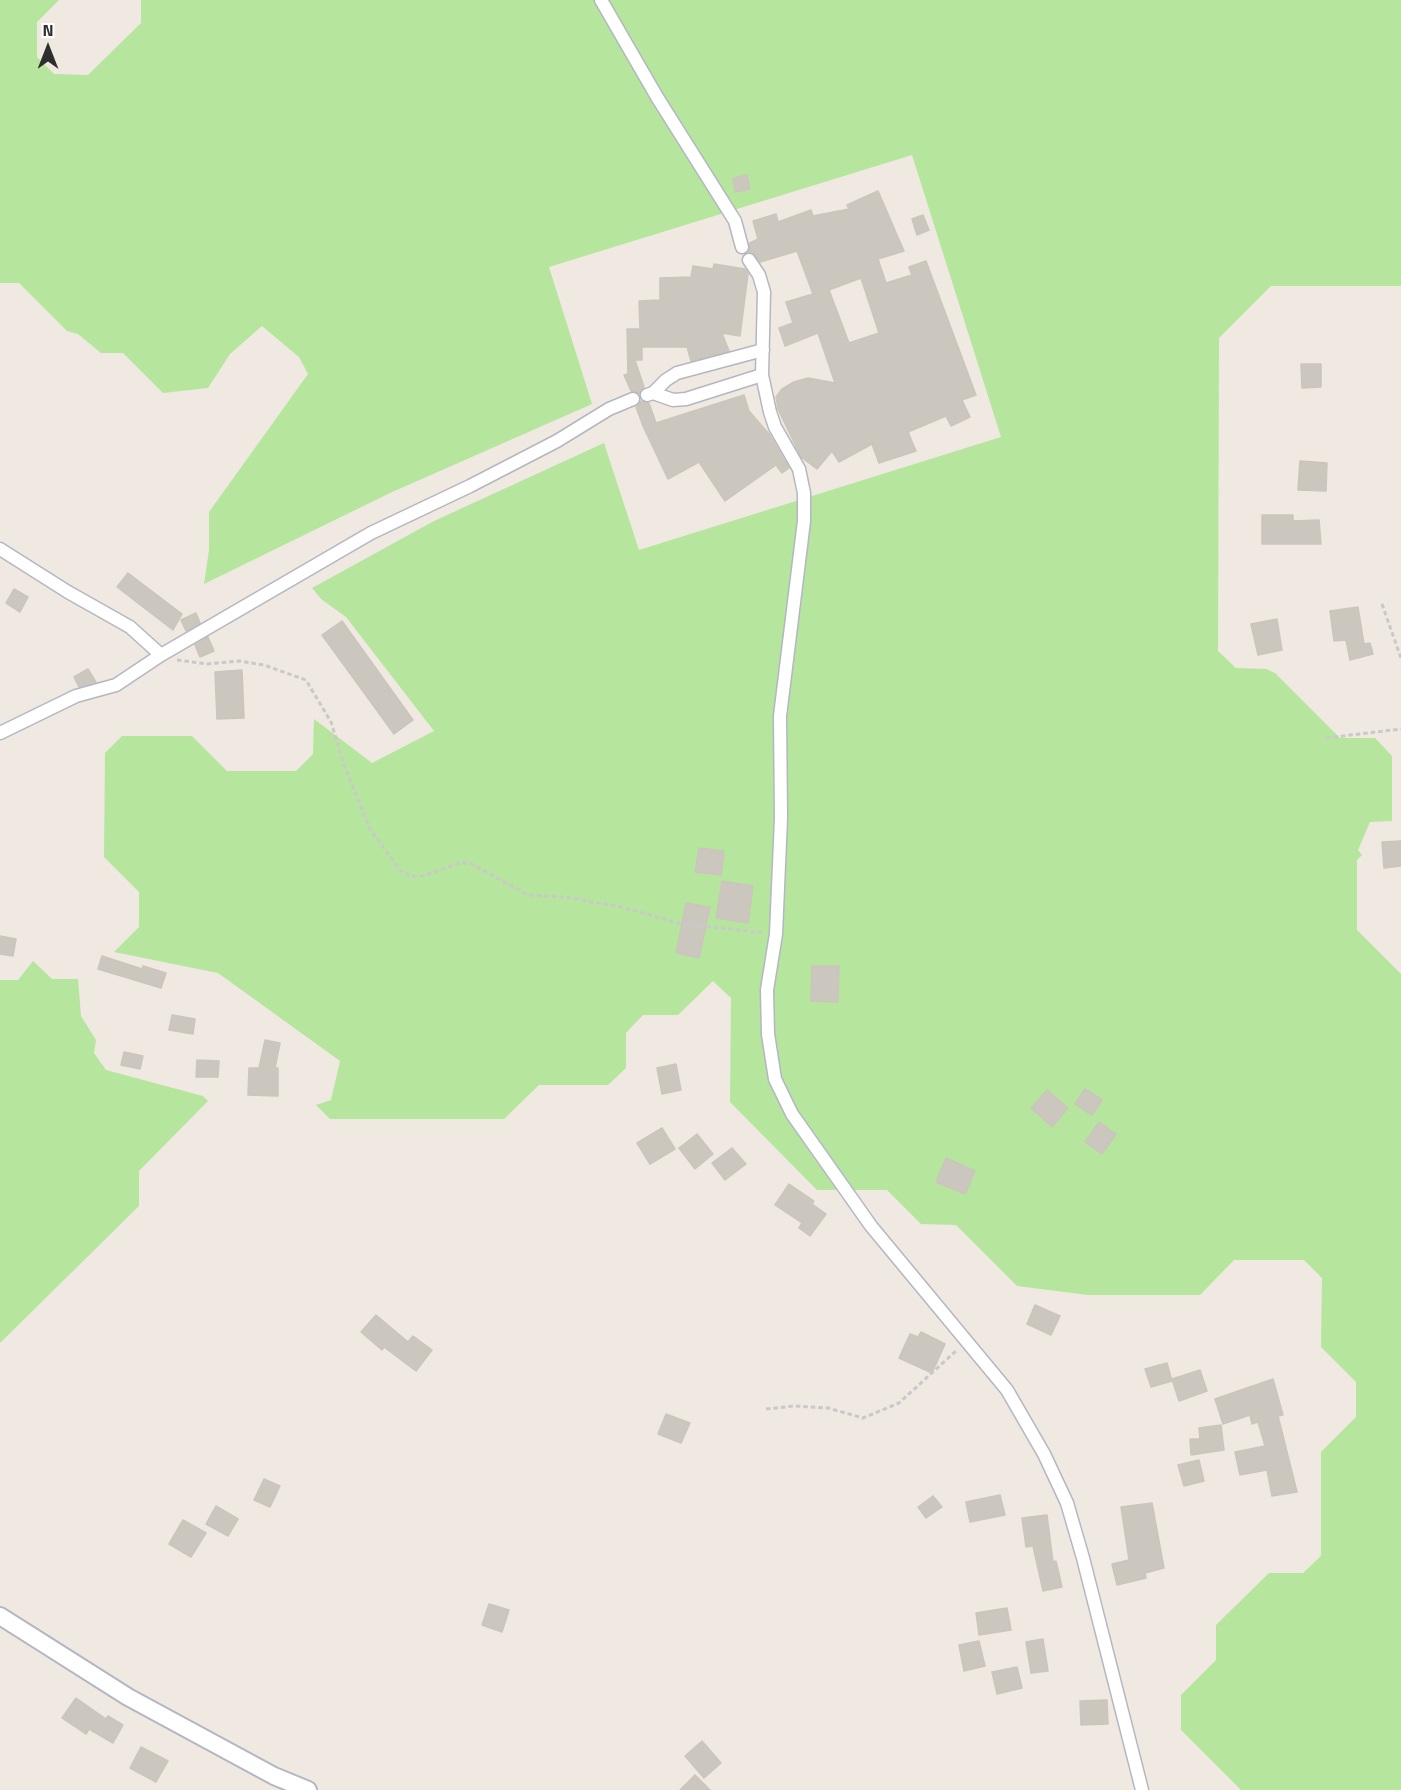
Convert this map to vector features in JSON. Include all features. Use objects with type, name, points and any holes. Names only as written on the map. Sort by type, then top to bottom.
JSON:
[{"type":"main road","points":[[0,1616],[128,1698],[274,1776],[308,1790]]},
{"type":"street","points":[[601,0],[657,98],[735,221],[742,247]]},
{"type":"street","points":[[749,260],[759,275],[765,292],[762,375],[774,427],[799,469],[804,494],[804,521],[780,716],[781,818],[776,934],[767,990],[768,1034],[775,1079],[792,1114],[871,1226],[1007,1390],[1044,1454],[1067,1503],[1142,1790]]},
{"type":"street","points":[[762,375],[686,399],[673,400],[650,394],[677,374],[763,350]]},
{"type":"street","points":[[0,733],[76,696],[116,685],[161,655],[371,533],[470,486],[556,441],[609,409],[633,399]]},
{"type":"street","points":[[0,549],[68,592],[130,627],[161,655]]},
{"type":"path","points":[[1382,604],[1401,658]]},
{"type":"path","points":[[161,655],[184,663],[239,661],[264,665],[306,680],[331,722],[344,765],[370,829],[400,870],[410,876],[423,876],[459,863],[470,863],[528,895],[565,897],[622,907],[678,923],[776,934]]},
{"type":"path","points":[[1326,738],[1401,729]]},
{"type":"path","points":[[765,1409],[794,1406],[828,1408],[863,1418],[899,1403],[967,1340]]},
{"type":"green space","points":[[0,0],[59,0],[37,22],[37,57],[54,74],[88,75],[141,23],[141,0],[1401,0],[1401,286],[1271,286],[1219,338],[1218,651],[1236,668],[1266,669],[1275,673],[1340,738],[1375,738],[1392,756],[1392,821],[1370,822],[1358,850],[1362,855],[1357,860],[1357,930],[1401,974],[1401,1790],[1241,1790],[1181,1730],[1181,1695],[1216,1660],[1216,1625],[1269,1573],[1303,1573],[1321,1556],[1321,1452],[1356,1417],[1356,1382],[1321,1347],[1322,1278],[1304,1260],[1234,1260],[1200,1295],[1088,1295],[1017,1286],[956,1225],[921,1224],[887,1190],[817,1190],[730,1102],[731,998],[713,981],[678,1015],[643,1015],[626,1033],[626,1068],[608,1085],[539,1085],[504,1119],[330,1119],[316,1105],[331,1100],[340,1061],[218,973],[114,952],[139,927],[139,892],[104,857],[105,753],[122,736],[192,736],[227,771],[296,771],[313,754],[314,719],[372,763],[434,731],[346,617],[321,599],[312,588],[434,521],[604,443],[639,550],[1001,437],[912,155],[549,267],[592,404],[390,493],[204,584],[209,550],[209,512],[308,374],[299,357],[262,326],[230,354],[208,388],[163,393],[123,353],[101,353],[78,334],[67,331],[19,283],[0,283]]},
{"type":"green space","points":[[33,961],[52,979],[78,979],[81,1016],[96,1040],[94,1053],[106,1070],[203,1096],[208,1101],[139,1171],[139,1206],[0,1343],[0,980],[18,980]]},
{"type":"building","points":[[747,175],[750,189],[735,192],[733,178]]},
{"type":"building","points":[[878,191],[904,251],[878,259],[886,283],[912,275],[909,267],[926,261],[976,395],[962,400],[970,417],[951,426],[946,416],[908,432],[916,451],[879,463],[872,444],[839,462],[832,451],[817,469],[801,457],[778,409],[776,397],[782,389],[808,378],[835,383],[818,333],[785,346],[779,328],[793,323],[786,302],[813,294],[797,251],[760,262],[753,253],[748,252],[750,243],[758,239],[753,221],[776,214],[778,222],[811,210],[813,216],[849,209],[847,205]],"holes":[[[861,278],[879,333],[849,343],[829,290]]]},
{"type":"building","points":[[923,215],[929,230],[917,235],[912,219]]},
{"type":"building","points":[[714,264],[745,269],[748,274],[740,336],[722,333],[729,351],[691,361],[687,347],[642,347],[642,360],[635,360],[644,387],[639,394],[631,391],[624,375],[628,374],[627,329],[640,329],[639,301],[660,300],[660,278],[691,277],[693,266],[713,269]]},
{"type":"building","points":[[1301,364],[1321,364],[1321,387],[1302,388]]},
{"type":"building","points":[[744,395],[749,411],[769,434],[789,468],[782,473],[776,465],[725,501],[699,462],[668,479],[636,407],[641,401],[649,403],[656,423]]},
{"type":"building","points":[[1300,461],[1327,463],[1326,491],[1298,490]]},
{"type":"building","points":[[1262,515],[1293,515],[1293,521],[1319,520],[1321,544],[1262,544]]},
{"type":"building","points":[[128,573],[182,614],[173,630],[117,587]]},
{"type":"building","points":[[14,589],[28,597],[20,612],[6,603]]},
{"type":"building","points":[[1358,607],[1364,644],[1370,643],[1373,654],[1350,660],[1346,640],[1334,641],[1330,611]]},
{"type":"building","points":[[196,613],[200,623],[186,631],[181,620]]},
{"type":"building","points":[[1277,619],[1282,650],[1258,655],[1251,624]]},
{"type":"building","points":[[342,621],[413,720],[394,734],[322,635]]},
{"type":"building","points":[[208,637],[214,651],[200,657],[195,645]]},
{"type":"building","points":[[88,669],[96,682],[79,687],[74,677]]},
{"type":"building","points":[[242,670],[244,718],[217,719],[215,672]]},
{"type":"building","points":[[1401,841],[1401,866],[1384,868],[1382,842]]},
{"type":"building","points":[[699,848],[724,851],[721,875],[695,872]]},
{"type":"building","points":[[722,881],[753,886],[748,923],[716,918]]},
{"type":"building","points":[[686,903],[710,907],[699,958],[676,953]]},
{"type":"building","points":[[0,936],[16,939],[13,956],[0,954]]},
{"type":"building","points":[[102,956],[142,969],[143,966],[166,973],[161,988],[98,969]]},
{"type":"building","points":[[812,966],[839,966],[838,1002],[811,1001]]},
{"type":"building","points":[[172,1015],[195,1019],[193,1034],[169,1030]]},
{"type":"building","points":[[265,1040],[280,1043],[275,1068],[278,1068],[278,1096],[248,1095],[249,1068],[259,1068]]},
{"type":"building","points":[[124,1052],[143,1056],[140,1069],[121,1065]]},
{"type":"building","points":[[197,1060],[219,1061],[218,1077],[196,1077]]},
{"type":"building","points":[[676,1064],[681,1090],[662,1094],[657,1068]]},
{"type":"building","points":[[1085,1089],[1102,1100],[1092,1115],[1075,1104]]},
{"type":"building","points":[[1047,1090],[1068,1108],[1052,1127],[1031,1108]]},
{"type":"building","points":[[1099,1122],[1116,1134],[1102,1154],[1085,1142]]},
{"type":"building","points":[[662,1128],[675,1149],[650,1164],[637,1143]]},
{"type":"building","points":[[697,1134],[713,1154],[695,1169],[679,1148]]},
{"type":"building","points":[[732,1148],[746,1164],[725,1180],[712,1163]]},
{"type":"building","points":[[946,1158],[975,1171],[965,1194],[936,1182]]},
{"type":"building","points":[[789,1184],[814,1201],[812,1204],[826,1214],[810,1236],[799,1228],[802,1223],[775,1205]]},
{"type":"building","points":[[1035,1305],[1060,1316],[1051,1335],[1027,1324]]},
{"type":"building","points":[[376,1315],[408,1342],[413,1336],[432,1350],[416,1371],[384,1347],[382,1350],[361,1332]]},
{"type":"building","points":[[921,1332],[945,1344],[932,1373],[899,1358],[910,1334],[918,1337]]},
{"type":"building","points":[[1167,1363],[1172,1381],[1151,1387],[1145,1369]]},
{"type":"building","points":[[1200,1370],[1207,1391],[1179,1401],[1172,1379]]},
{"type":"building","points":[[1273,1379],[1283,1415],[1278,1416],[1297,1492],[1272,1496],[1267,1470],[1240,1475],[1235,1452],[1265,1446],[1258,1422],[1252,1424],[1250,1415],[1223,1424],[1215,1399]]},
{"type":"building","points":[[666,1414],[690,1423],[681,1443],[658,1434]]},
{"type":"building","points":[[1221,1425],[1224,1450],[1191,1455],[1190,1439],[1200,1439],[1199,1428]]},
{"type":"building","points":[[1199,1460],[1204,1481],[1184,1486],[1178,1465]]},
{"type":"building","points":[[264,1479],[280,1486],[270,1507],[254,1500]]},
{"type":"building","points":[[1000,1495],[1005,1515],[970,1522],[966,1502]]},
{"type":"building","points":[[933,1496],[942,1507],[926,1518],[918,1507]]},
{"type":"building","points":[[1152,1503],[1164,1568],[1145,1573],[1146,1578],[1117,1585],[1112,1564],[1129,1560],[1121,1507]]},
{"type":"building","points":[[216,1506],[238,1519],[228,1536],[206,1524]]},
{"type":"building","points":[[1047,1515],[1053,1562],[1056,1561],[1062,1587],[1043,1591],[1033,1546],[1026,1547],[1022,1518]]},
{"type":"building","points":[[183,1520],[206,1533],[191,1557],[169,1544]]},
{"type":"building","points":[[489,1604],[509,1610],[502,1632],[482,1625]]},
{"type":"building","points":[[1007,1608],[1011,1630],[979,1635],[976,1613]]},
{"type":"building","points":[[1043,1639],[1048,1671],[1031,1673],[1026,1642]]},
{"type":"building","points":[[979,1641],[985,1666],[964,1671],[959,1645]]},
{"type":"building","points":[[1017,1667],[1022,1688],[997,1694],[992,1672]]},
{"type":"building","points":[[76,1698],[106,1719],[108,1716],[123,1725],[113,1743],[89,1729],[86,1734],[62,1718]]},
{"type":"building","points":[[1107,1700],[1108,1724],[1081,1725],[1080,1701]]},
{"type":"building","points":[[702,1741],[721,1763],[704,1778],[685,1756]]},
{"type":"building","points":[[141,1747],[168,1761],[156,1782],[130,1768]]},
{"type":"building","points":[[695,1775],[710,1790],[680,1790]]}]
